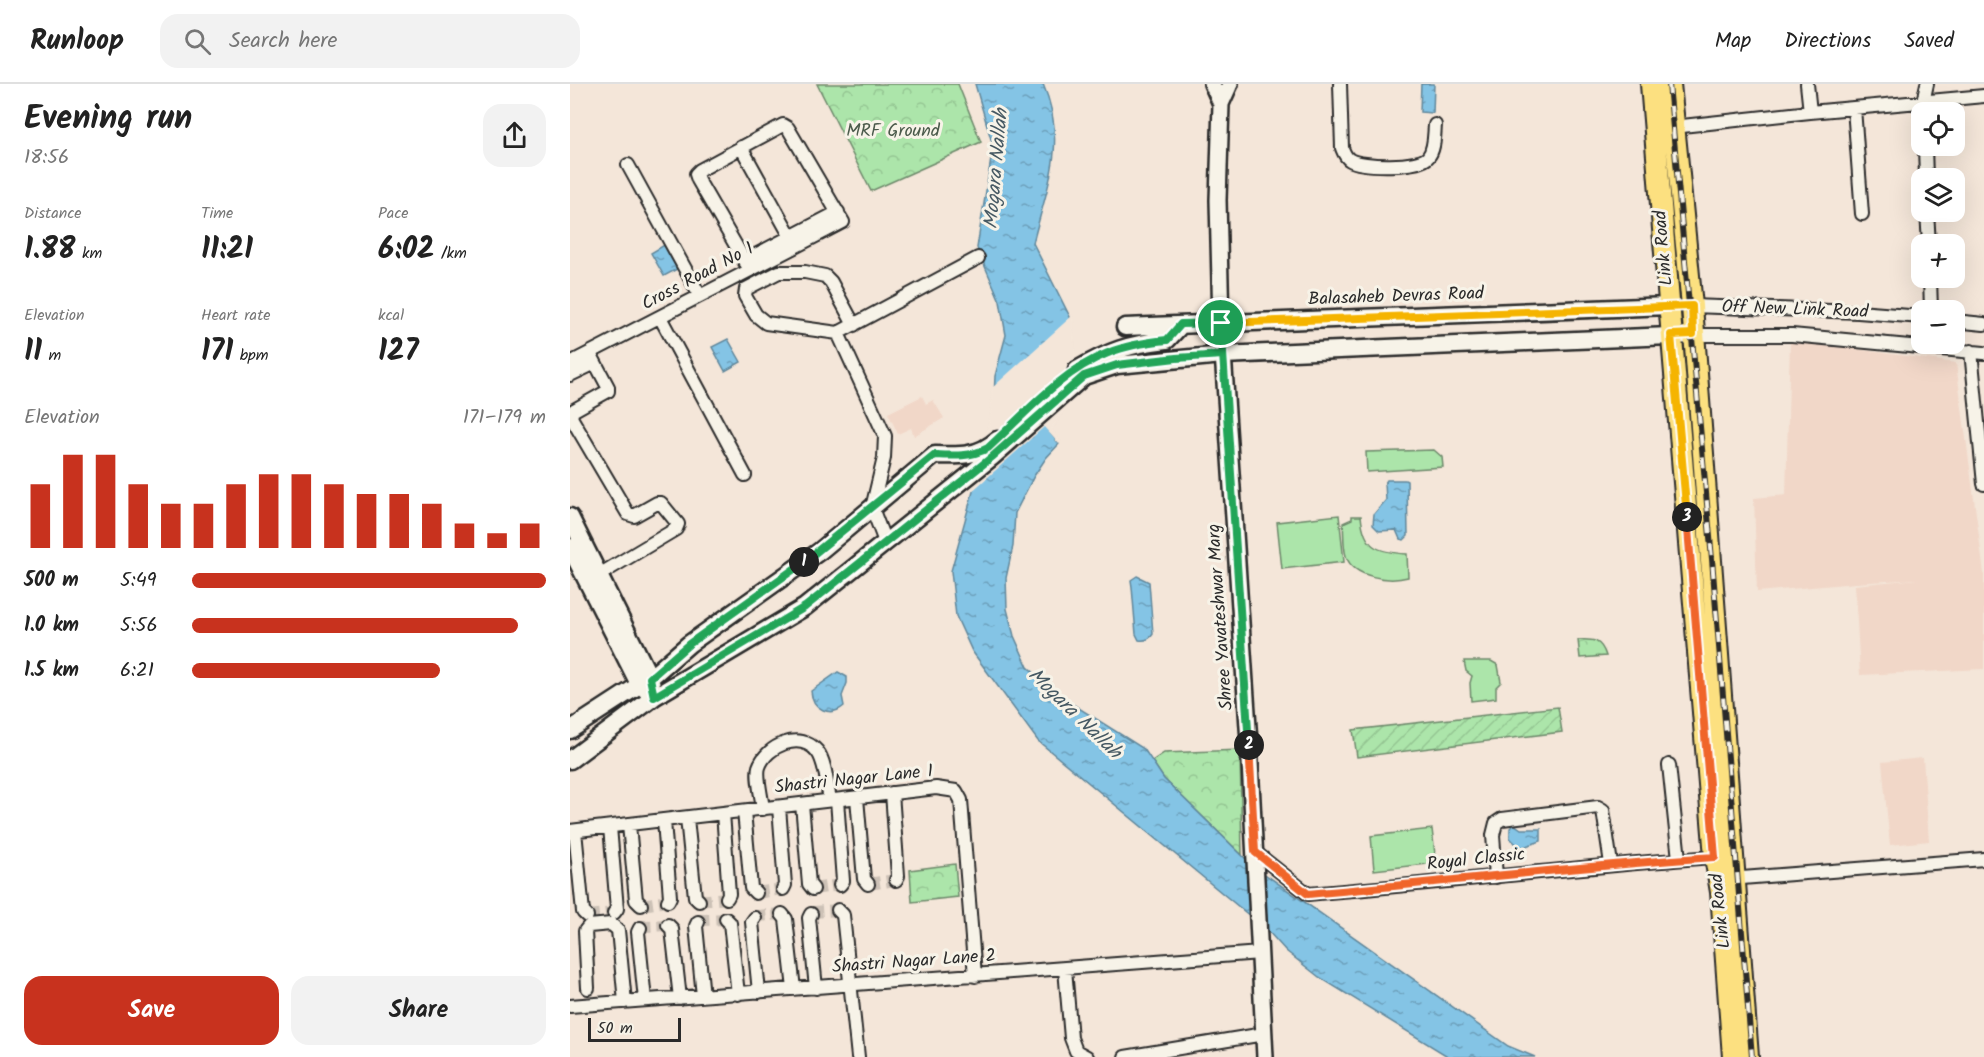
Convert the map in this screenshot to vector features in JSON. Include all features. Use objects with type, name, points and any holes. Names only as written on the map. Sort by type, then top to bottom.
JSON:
[{"type":"main road","name":"Link Road","points":[[1651,84],[1715,857],[1726,879],[1748,1057]]},
{"type":"main road","name":"Link Road","points":[[1670,84],[1692,306],[1726,879],[1733,1057]]},
{"type":"main road","name":"Off New Link Road","points":[[1669,306],[1692,306]]},
{"type":"main road","name":"Balasaheb Devras Road","points":[[1125,327],[1669,306]]},
{"type":"main road","points":[[570,730],[644,681],[689,644],[820,551],[935,455],[965,456],[990,452],[1066,377],[1106,353],[1130,345],[1167,340],[1181,324]]},
{"type":"main road","points":[[570,760],[654,697],[805,607],[1084,376],[1117,365],[1176,358],[1693,334]]},
{"type":"main road","points":[[570,517],[598,575],[618,628]]},
{"type":"main road","points":[[570,547],[618,628],[654,697]]},
{"type":"street","points":[[1212,84],[1221,104]]},
{"type":"street","points":[[1221,104],[1230,84]]},
{"type":"street","points":[[1340,84],[1342,148],[1345,156],[1351,161],[1362,164],[1404,165],[1422,162],[1430,155],[1435,125]]},
{"type":"street","points":[[1807,84],[1810,111]]},
{"type":"street","points":[[1924,102],[1927,84]]},
{"type":"street","points":[[1951,102],[1984,96]]},
{"type":"street","name":"Shree Yavateshwar Marg","points":[[1221,104],[1218,200],[1221,323],[1256,856],[1265,1057]]},
{"type":"street","points":[[1673,127],[1810,111],[1911,107]]},
{"type":"street","points":[[1854,108],[1862,214]]},
{"type":"street","points":[[783,125],[788,128],[840,217],[791,237],[747,265],[696,174],[741,147],[778,126],[783,125]]},
{"type":"street","points":[[741,147],[791,237]]},
{"type":"street","points":[[628,165],[700,296]]},
{"type":"street","name":"Cross Road No 1","points":[[570,363],[592,358],[700,296],[747,265],[840,217]]},
{"type":"street","points":[[854,325],[831,282],[825,276],[805,272],[779,272],[746,289],[745,292],[756,315],[766,323],[838,333],[854,325],[978,258]]},
{"type":"street","name":"Off New Link Road","points":[[1692,306],[1911,316]]},
{"type":"street","points":[[660,317],[745,475]]},
{"type":"street","points":[[1965,322],[1984,324]]},
{"type":"street","points":[[838,333],[885,435],[884,458],[872,508],[885,542]]},
{"type":"street","points":[[1693,334],[1792,335],[1978,352],[1984,484]]},
{"type":"street","points":[[570,375],[592,358],[608,391],[574,410],[571,415],[628,514],[633,516],[661,502],[678,524],[676,529],[598,575]]},
{"type":"street","points":[[763,808],[758,769],[766,756],[775,747],[786,742],[810,745],[822,760],[833,800],[843,881],[840,885]]},
{"type":"street","points":[[1669,765],[1679,860]]},
{"type":"street","name":"Shastri Nagar Lane 1","points":[[573,831],[936,788],[956,790],[962,800],[975,976]]},
{"type":"street","points":[[892,793],[898,876],[896,880]]},
{"type":"street","points":[[857,798],[864,879],[868,884]]},
{"type":"street","points":[[802,804],[808,884],[813,889]]},
{"type":"street","points":[[779,807],[785,885],[783,889]]},
{"type":"street","points":[[1496,877],[1493,835],[1496,823],[1502,819],[1598,807],[1603,810],[1611,864]]},
{"type":"street","points":[[744,811],[751,888],[756,893]]},
{"type":"street","points":[[723,813],[729,894],[727,898]]},
{"type":"street","points":[[687,818],[695,897],[699,901]]},
{"type":"street","points":[[664,821],[670,897],[668,901]]},
{"type":"street","points":[[629,825],[636,900],[640,905]]},
{"type":"street","points":[[610,827],[617,909],[615,913]]},
{"type":"street","points":[[573,831],[583,912],[587,916]]},
{"type":"street","name":"Royal Classic","points":[[1256,856],[1308,894],[1611,864],[1715,857]]},
{"type":"street","points":[[1726,879],[1984,859]]},
{"type":"street","points":[[838,910],[843,915],[858,1057]]},
{"type":"street","points":[[782,914],[786,919],[794,989]]},
{"type":"street","points":[[811,914],[809,918],[816,988]]},
{"type":"street","points":[[754,918],[752,922],[759,992]]},
{"type":"street","points":[[726,919],[730,923],[738,994]]},
{"type":"street","points":[[698,922],[696,926],[703,996]]},
{"type":"street","points":[[588,988],[585,931],[589,926],[611,924],[618,930],[625,1002]]},
{"type":"street","points":[[668,925],[672,929],[680,998]]},
{"type":"street","points":[[640,928],[638,932],[645,1000]]},
{"type":"street","name":"Shastri Nagar Lane 2","points":[[570,1006],[1260,953]]},
{"type":"street","points":[[1065,969],[1071,1038],[1076,1051],[1087,1057]]},
{"type":"street","points":[[1125,1057],[1264,1034]]},
{"type":"shaded area","points":[[1790,340],[1956,363],[1984,574],[1984,669],[1860,675],[1855,585],[1918,579],[1757,592],[1754,498],[1786,495]]},
{"type":"shaded area","points":[[922,396],[926,404],[933,400],[944,418],[914,436],[911,428],[898,434],[888,413]]},
{"type":"shaded area","points":[[1923,758],[1929,841],[1890,845],[1882,762]]},
{"type":"green space","name":"MRF Ground","points":[[817,84],[958,84],[981,142],[871,191]]},
{"type":"green space","points":[[1434,450],[1442,457],[1443,467],[1367,472],[1366,452]]},
{"type":"green space","points":[[1339,515],[1344,562],[1282,569],[1277,522]]},
{"type":"green space","points":[[1352,516],[1361,516],[1365,535],[1374,546],[1388,552],[1407,554],[1408,577],[1392,579],[1373,577],[1364,574],[1350,563],[1345,552],[1343,523],[1352,519]]},
{"type":"green space","points":[[1578,640],[1596,642],[1602,647],[1606,656],[1580,658]]},
{"type":"green space","points":[[1464,661],[1491,661],[1498,665],[1501,682],[1496,687],[1496,698],[1471,701],[1472,676],[1466,671]]},
{"type":"green space","points":[[1558,707],[1562,732],[1357,757],[1353,730]]},
{"type":"green space","points":[[1240,750],[1242,855],[1164,779],[1152,761],[1164,753]]},
{"type":"green space","points":[[1432,829],[1436,863],[1374,870],[1371,836]]},
{"type":"green space","points":[[955,864],[958,897],[912,902],[910,870]]},
{"type":"water","name":"Mogara Nallah","points":[[975,84],[1043,84],[1054,125],[1053,164],[1033,243],[1070,317],[1072,338],[1048,430],[1059,444],[1034,476],[1015,513],[1013,546],[1006,578],[1007,609],[1014,636],[1028,667],[1058,695],[1144,749],[1164,779],[1252,865],[1508,1046],[1535,1057],[1449,1057],[1319,977],[1286,951],[1268,931],[1038,741],[972,651],[956,616],[951,571],[993,419],[995,376],[1006,335],[1000,301],[977,248],[993,146]]},
{"type":"water","points":[[1421,84],[1434,84],[1433,113],[1420,112]]},
{"type":"water","points":[[666,244],[679,268],[664,276],[651,253]]},
{"type":"water","points":[[728,339],[741,362],[725,371],[712,347]]},
{"type":"water","points":[[1387,480],[1407,481],[1408,536],[1404,540],[1400,539],[1396,530],[1379,531],[1373,525],[1374,514],[1386,500],[1385,483]]},
{"type":"water","points":[[1137,576],[1149,582],[1153,634],[1143,640],[1139,640],[1136,634],[1131,580]]},
{"type":"water","points":[[838,672],[847,677],[842,696],[844,706],[839,710],[823,710],[815,703],[811,691]]},
{"type":"water","points":[[1514,824],[1521,829],[1541,829],[1541,841],[1520,848],[1510,838],[1510,828]]},
{"type":"pier","points":[[1073,315],[1076,366],[1069,401],[1052,430],[1061,442],[1059,444],[1044,427],[969,494],[990,418],[992,388]]},
{"type":"tunnel","points":[[868,884],[896,880]]},
{"type":"tunnel","points":[[813,889],[840,885]]},
{"type":"tunnel","points":[[756,893],[783,889]]},
{"type":"tunnel","points":[[699,901],[727,898]]},
{"type":"tunnel","points":[[641,905],[668,901]]},
{"type":"tunnel","points":[[811,914],[838,910]]},
{"type":"tunnel","points":[[587,916],[614,913]]},
{"type":"tunnel","points":[[755,918],[782,914]]},
{"type":"tunnel","points":[[698,922],[726,919]]},
{"type":"tunnel","points":[[640,928],[668,925]]},
{"type":"railway","points":[[1669,84],[1712,559],[1752,1057]]},
{"type":"route","points":[[1221,323],[1223,355],[1110,366],[1084,376],[992,457],[805,607],[654,697],[650,678],[689,644],[820,551],[935,455],[965,456],[988,448],[1066,377],[1106,353],[1130,345],[1167,340],[1181,324],[1221,323],[1255,852],[1308,894],[1611,864],[1715,857],[1671,335],[1693,334],[1692,306],[1221,323]]}]
